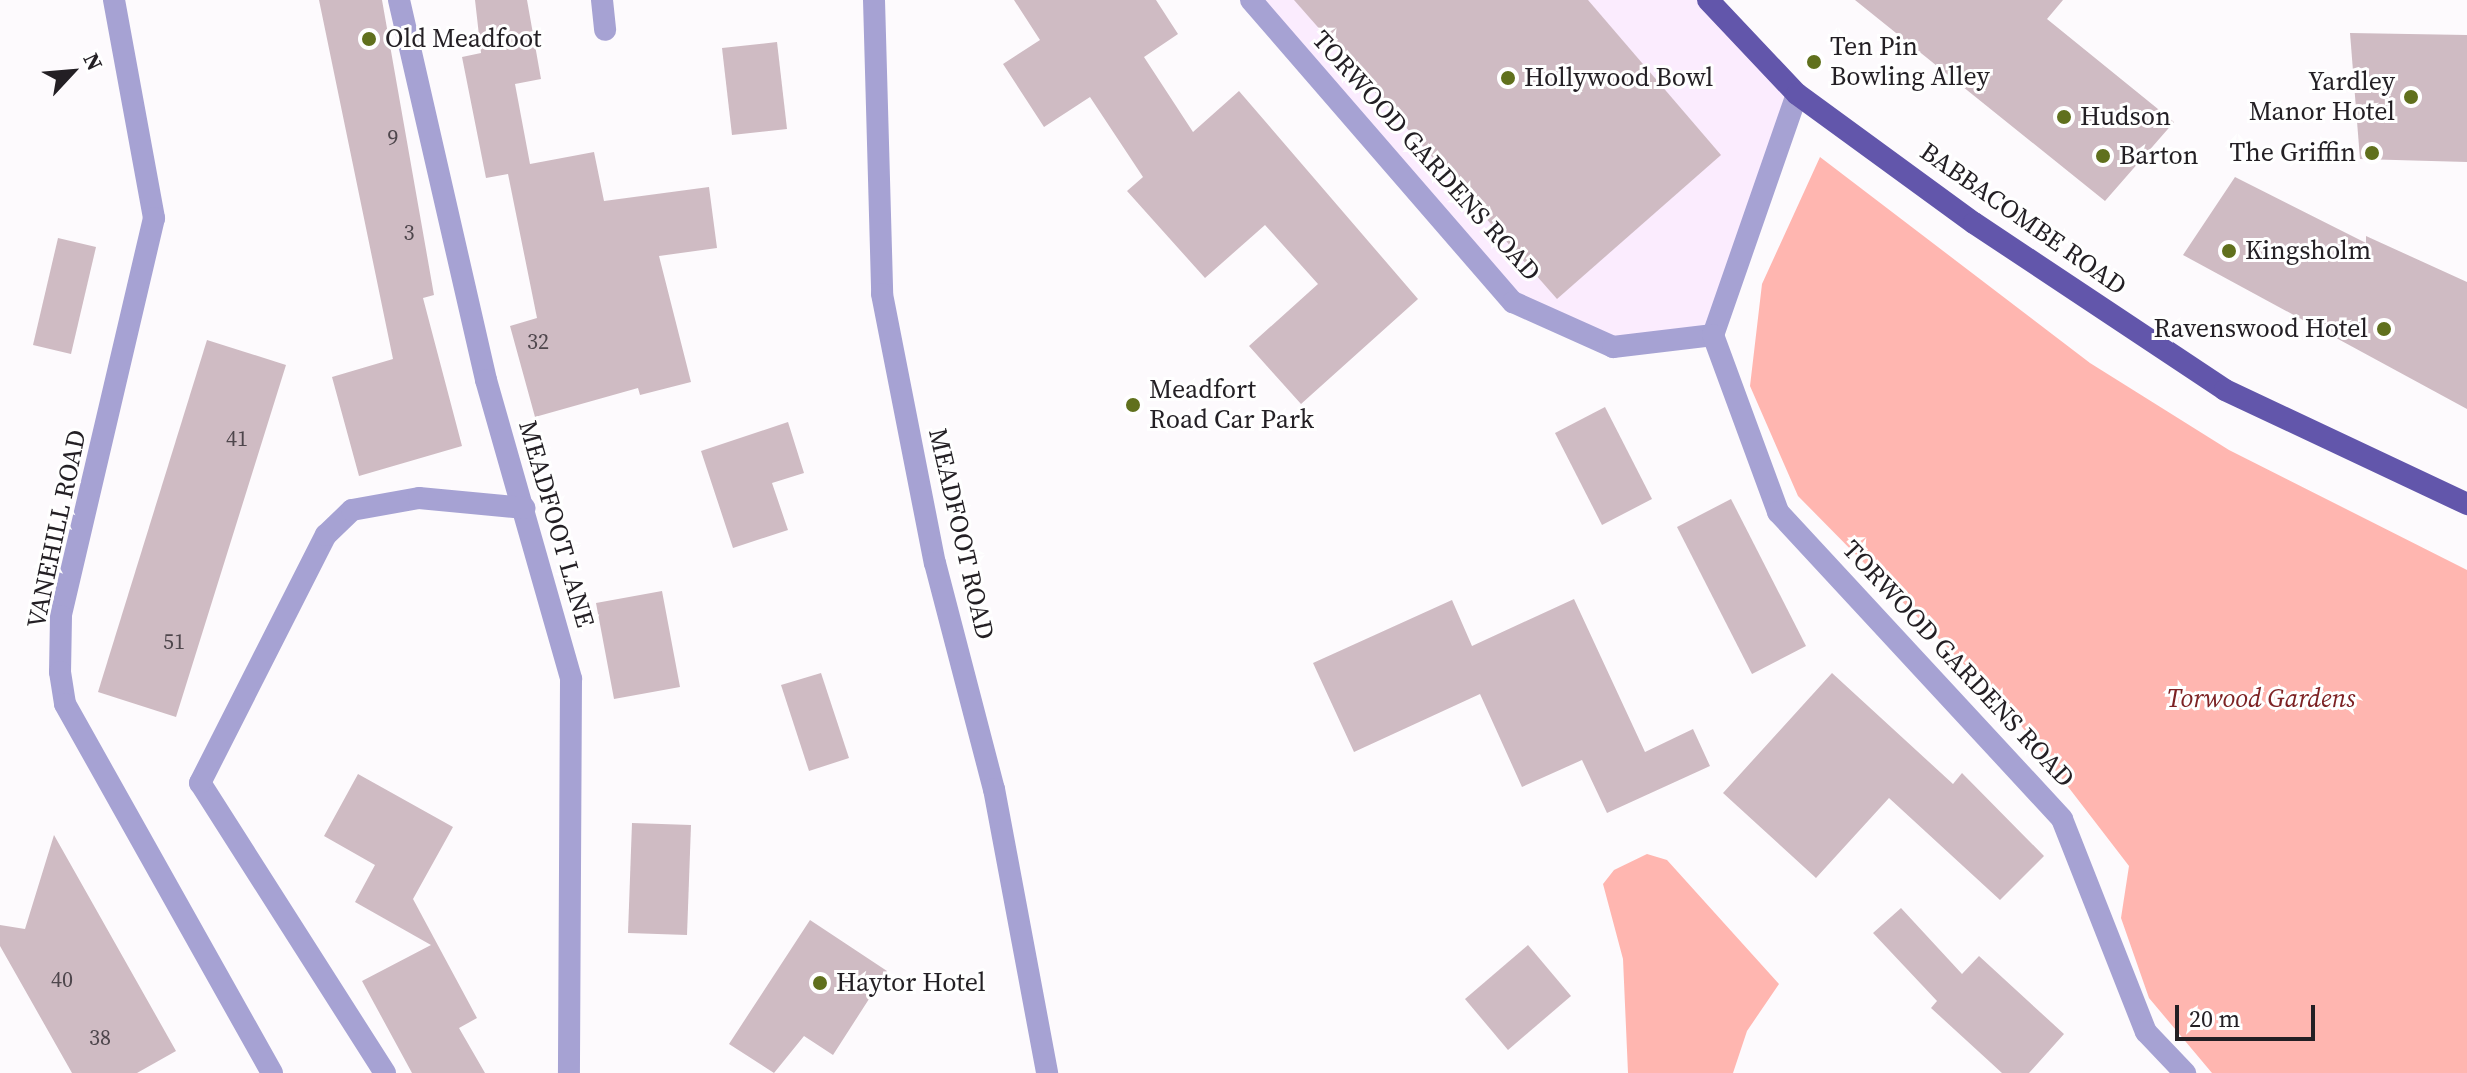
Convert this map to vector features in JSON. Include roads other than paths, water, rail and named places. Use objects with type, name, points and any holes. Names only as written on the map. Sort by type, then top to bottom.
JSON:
[{"type":"main road","name":"BABBACOMBE ROAD","points":[[1708,0],[1797,94],[1974,223],[2225,390],[2467,504]]},
{"type":"street","name":"VANEHILL ROAD","points":[[114,0],[154,218],[61,616],[60,672],[65,704],[272,1073]]},
{"type":"street","name":"MEADFOOT LANE","points":[[399,0],[482,367],[525,508],[571,679],[569,1073]]},
{"type":"street","points":[[602,0],[605,30]]},
{"type":"street","name":"MEADFOOT ROAD","points":[[874,0],[882,294],[935,563],[994,789],[1047,1073]]},
{"type":"street","name":"TORWOOD GARDENS ROAD","points":[[1251,0],[1513,302],[1613,347],[1713,335],[1778,512],[2062,819],[2146,1032],[2185,1073]]},
{"type":"street","points":[[1713,335],[1797,94]]},
{"type":"street","points":[[385,1073],[200,783],[326,535],[352,510],[419,498],[525,508]]},
{"type":"place","name":"Old Meadfoot","points":[[369,39]]},
{"type":"place","name":"Ten Pin Bowling Alley","points":[[1814,62]]},
{"type":"place","name":"Hollywood Bowl","points":[[1508,78]]},
{"type":"place","name":"Yardley Manor Hotel","points":[[2411,97]]},
{"type":"place","name":"Hudson","points":[[2064,117]]},
{"type":"place","name":"The Griffin","points":[[2372,153]]},
{"type":"place","name":"Barton","points":[[2103,156]]},
{"type":"place","name":"Kingsholm","points":[[2229,251]]},
{"type":"place","name":"Ravenswood Hotel","points":[[2384,329]]},
{"type":"place","name":"Meadfort Road Car Park","points":[[1133,405]]},
{"type":"place","name":"Haytor Hotel","points":[[820,983]]},
{"type":"park label","name":"Torwood Gardens","points":[[2261,699]]}]
